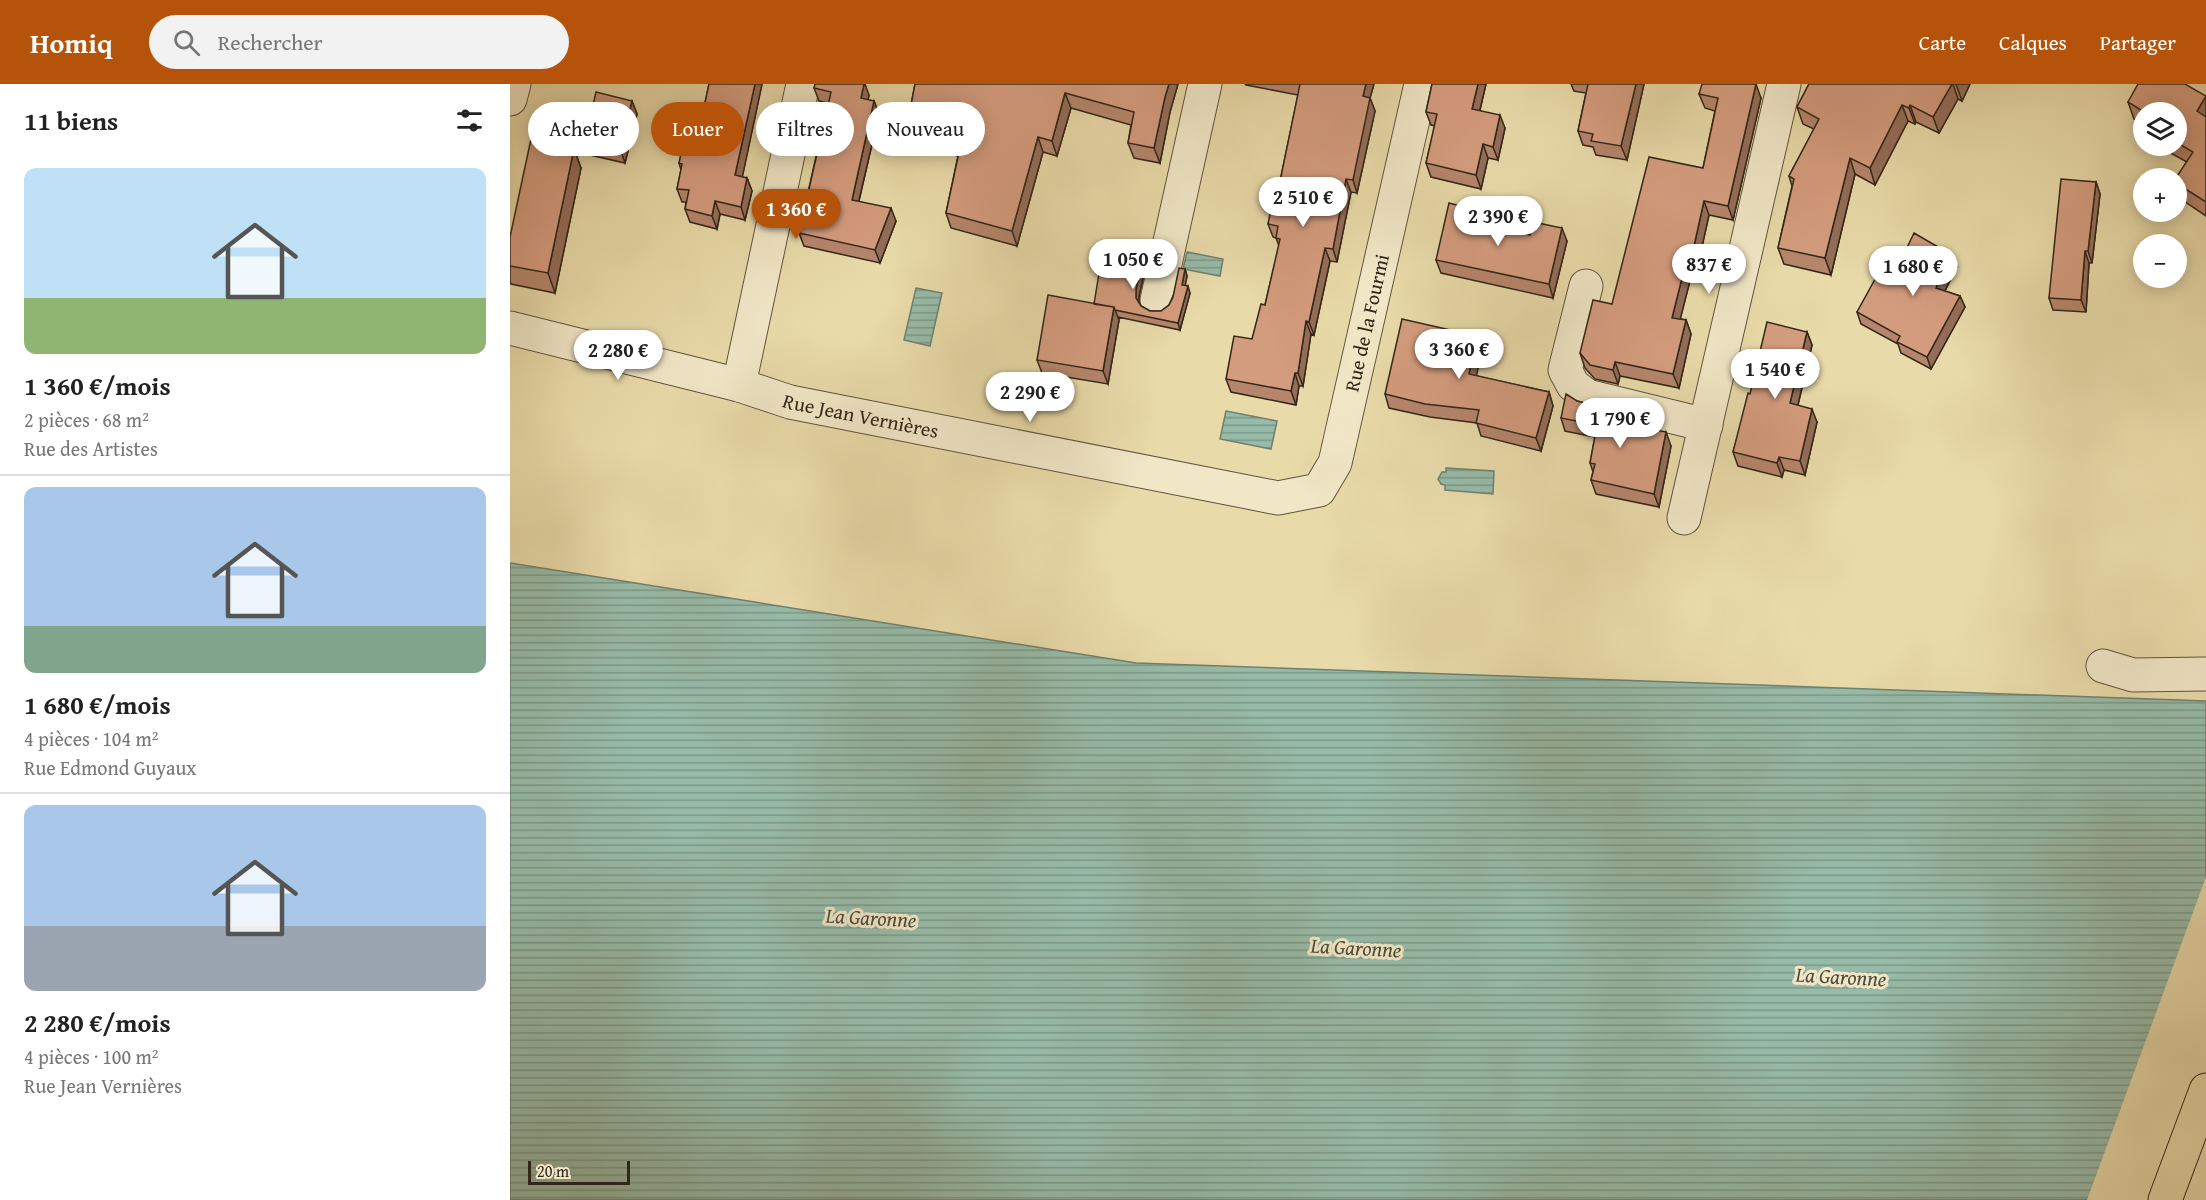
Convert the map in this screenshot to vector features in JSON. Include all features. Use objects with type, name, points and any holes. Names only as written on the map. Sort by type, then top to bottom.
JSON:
[{"type":"highway","points":[[2165,1200],[2206,1090]]},
{"type":"street","points":[[510,99],[514,84]]},
{"type":"street","points":[[739,385],[804,84]]},
{"type":"street","points":[[1157,300],[1204,84]]},
{"type":"street","name":"Rue de la Fourmi","points":[[1320,490],[1335,463],[1421,84]]},
{"type":"street","points":[[1684,518],[1784,84]]},
{"type":"street","points":[[1586,286],[1565,370],[1573,385],[1587,396],[1706,425]]},
{"type":"street","name":"Rue Jean Vernières","points":[[510,328],[739,385],[790,402],[1278,498],[1320,490]]},
{"type":"street","points":[[2103,666],[2133,675],[2206,674]]},
{"type":"water","points":[[1187,252],[1223,259],[1220,276],[1183,269]]},
{"type":"water","points":[[916,288],[942,293],[930,346],[904,340]]},
{"type":"water","points":[[1226,411],[1277,421],[1271,449],[1220,439]]},
{"type":"water","points":[[1446,468],[1494,471],[1493,494],[1445,490],[1445,485],[1441,484],[1438,479],[1442,472],[1446,472]]},
{"type":"water","name":"La Garonne","points":[[510,563],[1136,663],[2206,701],[2206,1200],[510,1200]]},
{"type":"pier","points":[[2206,877],[2206,1200],[2087,1200]]},
{"type":"building","points":[[709,84],[755,84],[744,134],[744,102],[705,102]]},
{"type":"building","points":[[815,84],[864,84],[861,98],[874,101],[866,102],[866,137],[852,200],[891,208],[875,250],[799,233],[816,156],[854,156],[854,102],[829,102],[831,92],[814,88]]},
{"type":"building","points":[[915,84],[1169,84],[1154,148],[1128,143],[1134,112],[1065,93],[1052,141],[1038,137],[1012,231],[946,213],[958,156],[985,156],[985,102],[912,102]]},
{"type":"building","points":[[1300,84],[1366,84],[1363,96],[1370,98],[1353,180],[1346,179],[1333,249],[1325,248],[1309,322],[1306,321],[1298,373],[1295,373],[1291,391],[1226,379],[1234,336],[1252,339],[1261,304],[1265,305],[1280,239],[1276,238],[1278,226],[1268,224],[1274,195],[1277,196]]},
{"type":"building","points":[[1432,84],[1478,84],[1472,109],[1500,115],[1493,147],[1483,144],[1476,175],[1426,163],[1437,114],[1426,112]]},
{"type":"building","points":[[1588,84],[1636,84],[1621,146],[1591,141],[1593,134],[1578,131]]},
{"type":"building","points":[[1702,84],[1756,84],[1728,206],[1704,201],[1692,255],[1688,254],[1672,318],[1686,320],[1673,374],[1615,362],[1613,370],[1590,365],[1580,353],[1593,300],[1612,304],[1649,157],[1703,168],[1718,98],[1699,94]]},
{"type":"building","points":[[1809,84],[1952,84],[1933,117],[1910,105],[1909,108],[1902,105],[1870,168],[1850,158],[1825,258],[1778,248],[1794,179],[1789,176],[1819,119],[1797,107]]},
{"type":"building","points":[[2138,84],[2185,84],[2206,96],[2197,111],[2206,117],[2206,202],[2187,190],[2187,168],[2183,168],[2193,152],[2187,148],[2187,102],[2133,102],[2133,105],[2128,102]]},
{"type":"building","points":[[596,92],[632,101],[632,102],[594,102]]},
{"type":"building","points":[[528,153],[528,156],[573,156],[548,273],[510,266],[510,237]]},
{"type":"building","points":[[680,156],[739,156],[735,175],[747,178],[741,207],[715,201],[712,216],[685,209],[689,190],[677,189],[682,164],[679,163]]},
{"type":"building","points":[[2061,179],[2096,182],[2088,251],[2085,251],[2081,300],[2049,298]]},
{"type":"building","points":[[1449,203],[1476,210],[1474,223],[1530,235],[1533,222],[1562,228],[1549,284],[1436,260]]},
{"type":"building","points":[[1914,233],[1952,255],[1936,288],[1960,296],[1927,357],[1897,342],[1900,336],[1857,312],[1879,272],[1892,279]]},
{"type":"building","points":[[1102,255],[1142,262],[1136,298],[1141,306],[1150,311],[1161,311],[1169,305],[1179,268],[1185,269],[1182,285],[1188,286],[1178,323],[1094,304]]},
{"type":"building","points":[[1048,295],[1114,307],[1103,371],[1037,360]]},
{"type":"building","points":[[1402,319],[1477,336],[1469,374],[1549,392],[1536,438],[1476,423],[1479,410],[1425,404],[1385,394]]},
{"type":"building","points":[[1767,322],[1807,332],[1790,403],[1812,409],[1800,461],[1779,457],[1777,463],[1733,452]]},
{"type":"building","points":[[1566,394],[1577,401],[1605,408],[1603,419],[1666,432],[1654,494],[1591,480],[1595,464],[1590,463],[1597,425],[1561,418]]}]
